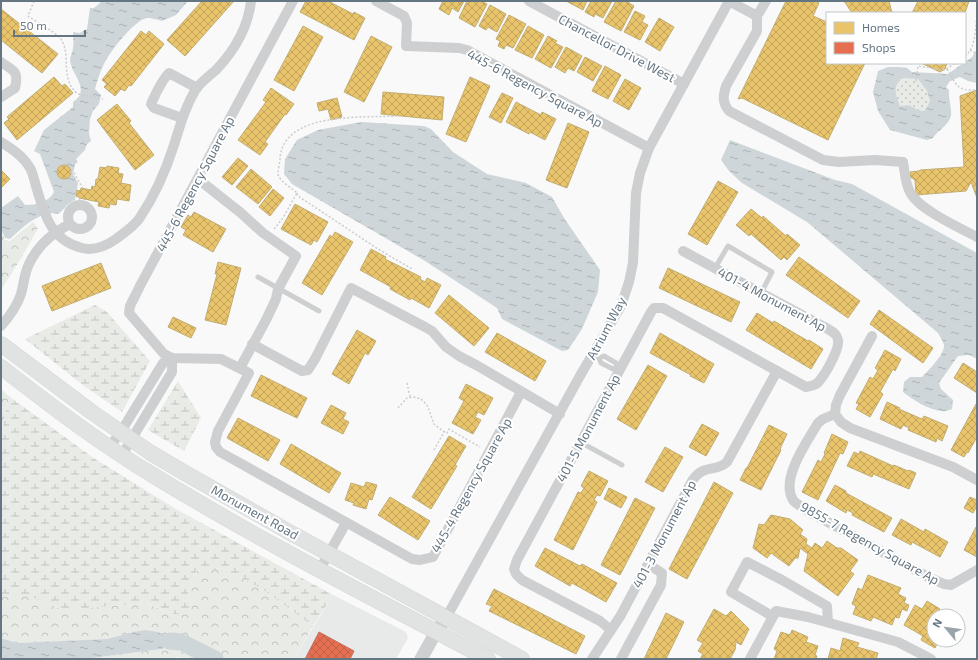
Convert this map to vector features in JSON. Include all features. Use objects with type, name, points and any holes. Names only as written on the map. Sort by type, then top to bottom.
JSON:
[{"type":"main road","name":"Monument Road","points":[[1,344],[64,392],[126,436],[185,473],[329,554],[522,659]]},
{"type":"main road","name":"Monument Road","points":[[1,367],[116,451],[216,513],[488,659]]},
{"type":"street","points":[[1,142],[23,158],[31,170],[46,217],[55,232],[66,241],[82,248],[95,249],[109,243],[124,233],[138,220],[164,172],[182,118],[197,88],[230,52],[242,34],[248,20],[251,1]]},
{"type":"street","name":"445-6 Regency Square Ap","points":[[172,358],[164,354],[129,313],[130,306],[292,1]]},
{"type":"street","name":"445-6 Regency Square Ap","points":[[376,1],[404,16],[407,23],[406,46],[459,48],[467,50],[649,148]]},
{"type":"street","name":"Chancellor Drive West","points":[[529,1],[684,84]]},
{"type":"street","points":[[729,1],[758,16]]},
{"type":"street","name":"Atrium Way","points":[[446,618],[560,414],[596,356],[621,306],[629,282],[633,263],[636,194],[640,173],[649,148],[729,1]]},
{"type":"street","points":[[766,1],[758,16],[757,31],[726,86],[723,95],[724,104],[729,111],[823,160],[839,162],[875,160],[903,162],[910,192],[916,200],[929,210],[977,237]]},
{"type":"street","points":[[1,62],[14,72],[17,78],[15,88],[1,97]]},
{"type":"street","points":[[182,118],[154,108],[151,104],[153,98],[169,73],[197,88]]},
{"type":"street","points":[[198,179],[241,213],[268,237],[296,256],[278,289],[276,299],[240,368]]},
{"type":"street","points":[[79,202],[89,209],[92,220],[90,224],[84,228],[76,228],[70,224],[68,220],[69,212],[79,202]]},
{"type":"street","points":[[1,326],[14,309],[29,264],[39,249],[55,232],[70,224]]},
{"type":"street","name":"401-4 Monument Ap","points":[[683,251],[835,333],[838,339],[838,346],[820,381],[813,386],[806,387],[776,371]]},
{"type":"street","points":[[252,344],[302,371],[308,370],[351,288],[432,331],[446,347],[459,356],[560,414]]},
{"type":"street","name":"401-5 Monument Ap","points":[[611,630],[600,621],[522,580],[516,574],[514,569],[517,560],[618,368],[654,308],[663,308],[776,371]]},
{"type":"street","points":[[872,336],[840,395],[836,405],[835,414],[841,422],[850,428],[953,467],[977,480]]},
{"type":"street","points":[[116,451],[126,436],[155,401],[172,372],[172,358]]},
{"type":"street","points":[[116,451],[126,436],[144,394],[163,363],[172,358],[221,359],[249,373],[218,431],[214,442],[220,452],[346,523],[320,569]]},
{"type":"street","name":"401-3 Monument Ap","points":[[592,659],[621,615],[649,565],[694,477],[705,470],[723,466],[727,462],[776,371]]},
{"type":"street","name":"445-4 Regency Square Ap","points":[[346,523],[412,559],[420,560],[432,556],[521,392]]},
{"type":"street","points":[[144,394],[155,401]]},
{"type":"street","name":"9855-7 Regency Square Ap","points":[[835,414],[818,423],[791,473],[789,483],[790,493],[794,502],[921,574],[944,584],[951,585],[977,570]]},
{"type":"street","points":[[772,616],[731,592],[747,562],[828,606],[828,622]]},
{"type":"street","points":[[621,659],[661,585],[662,573],[649,565]]},
{"type":"street","points":[[750,659],[776,611],[828,622],[898,642],[931,659]]},
{"type":"street","points":[[421,659],[436,632],[446,618]]},
{"type":"lane","points":[[715,268],[728,246],[772,272],[761,293]]},
{"type":"lane","points":[[258,277],[319,311]]},
{"type":"lane","points":[[596,356],[600,363],[613,370],[618,368]]},
{"type":"lane","points":[[580,442],[622,465]]},
{"type":"path","points":[[34,1],[28,16],[60,38],[64,48],[67,80],[78,94],[103,99]]},
{"type":"path","points":[[966,55],[973,46],[977,16]]},
{"type":"path","points":[[970,50],[977,54]]},
{"type":"path","points":[[916,81],[918,66],[948,70],[954,64]]},
{"type":"path","points":[[948,70],[955,85],[966,90],[977,90]]},
{"type":"path","points":[[397,116],[333,118],[300,129],[291,135],[284,143],[280,154],[278,172],[279,178],[298,193],[298,196],[378,249],[412,269]]},
{"type":"path","points":[[70,172],[74,173],[82,188]]},
{"type":"path","points":[[268,237],[298,193]]},
{"type":"path","points":[[407,383],[410,397]]},
{"type":"path","points":[[398,408],[404,400],[410,397],[419,398],[427,405],[434,424],[444,432]]},
{"type":"path","points":[[434,450],[444,432],[448,432],[449,429],[489,451]]},
{"type":"shaded area","points":[[333,595],[406,632],[408,638],[396,659],[294,659]]},
{"type":"green space","points":[[902,78],[918,79],[927,91],[930,101],[925,111],[918,110],[909,105],[900,106],[896,95],[896,89]]},
{"type":"green space","points":[[33,222],[38,228],[1,290],[1,231],[5,240],[10,241]]},
{"type":"green space","points":[[95,305],[107,312],[150,361],[122,412],[84,386],[25,339]]},
{"type":"green space","points":[[178,381],[201,418],[184,451],[148,430]]},
{"type":"green space","points":[[1,389],[10,397],[7,404],[3,428],[1,430]]},
{"type":"green space","points":[[10,397],[92,457],[176,509],[333,595],[313,626],[261,588],[222,568],[196,571],[188,593],[191,605],[185,614],[174,614],[145,603],[63,610],[29,596],[1,597],[1,430],[3,428],[7,404]]},
{"type":"green space","points":[[222,568],[261,588],[313,626],[294,659],[182,659],[178,657],[168,659],[84,659],[162,649],[145,630],[107,639],[17,643],[1,638],[1,597],[29,596],[63,610],[145,603],[173,614],[191,605],[188,593],[196,571]]},
{"type":"water","points":[[100,1],[188,1],[176,15],[162,21],[147,18],[137,23],[120,40],[111,52],[100,72],[95,89],[101,95],[99,104],[93,111],[90,119],[89,134],[91,141],[76,159],[78,162],[75,164],[73,174],[78,183],[75,200],[58,214],[45,214],[38,217],[10,239],[5,238],[1,229],[1,208],[18,196],[25,205],[38,204],[46,201],[54,192],[40,154],[34,151],[44,130],[73,107],[73,102],[81,93],[79,82],[70,60],[73,51],[73,32],[80,33],[87,29],[90,8],[94,8],[100,3]]},
{"type":"water","points":[[977,49],[977,83],[960,77],[950,81],[946,87],[949,90],[951,116],[948,123],[933,138],[927,140],[890,130],[878,111],[873,92],[878,71],[888,67],[898,67],[907,68],[912,72],[948,74],[962,64],[966,64],[966,61],[972,57]],"holes":[[[902,78],[918,79],[927,91],[930,101],[925,111],[918,110],[909,105],[900,106],[896,95],[897,85]]]},
{"type":"water","points":[[361,122],[424,126],[431,129],[453,152],[487,174],[526,183],[552,197],[564,218],[600,270],[598,292],[582,329],[568,350],[562,351],[502,319],[497,308],[425,261],[292,184],[284,174],[285,159],[297,140],[318,130]]},
{"type":"water","points":[[730,140],[835,180],[852,184],[977,253],[977,359],[969,355],[958,356],[939,383],[941,389],[953,400],[952,409],[943,411],[932,409],[903,392],[904,382],[910,377],[922,377],[942,353],[944,345],[938,333],[807,222],[742,183],[729,171],[721,160]]},
{"type":"water","points":[[145,630],[158,632],[170,638],[170,643],[162,649],[84,659],[1,659],[1,638],[17,643],[107,639]]},
{"type":"building: Homes","points":[[202,1],[234,1],[185,56],[167,40]]},
{"type":"building: Homes","points":[[306,1],[328,1],[353,14],[354,12],[365,18],[354,40],[300,12]]},
{"type":"building: Homes","points":[[443,1],[464,1],[458,12],[452,8],[449,15],[439,9]]},
{"type":"building: Homes","points":[[467,1],[481,1],[487,4],[475,27],[459,18]]},
{"type":"building: Homes","points":[[566,1],[587,1],[583,10]]},
{"type":"building: Homes","points":[[591,1],[612,1],[603,18],[595,14],[594,17],[585,12]]},
{"type":"building: Homes","points":[[616,1],[626,1],[634,6],[621,31],[604,22]]},
{"type":"building: Homes","points":[[786,1],[815,1],[819,3],[813,16],[826,22],[826,64],[865,64],[828,140],[742,98],[738,99]]},
{"type":"building: Homes","points":[[844,1],[889,1],[892,12],[851,12]]},
{"type":"building: Homes","points":[[918,1],[969,1],[965,12],[912,12]]},
{"type":"building: Homes","points":[[490,5],[506,14],[497,32],[488,27],[486,30],[479,26]]},
{"type":"building: Homes","points":[[1,9],[58,54],[42,73],[1,40]]},
{"type":"building: Homes","points":[[635,11],[645,16],[642,22],[648,25],[640,40],[624,32]]},
{"type":"building: Homes","points":[[509,15],[526,24],[513,48],[506,45],[504,49],[498,46],[500,41],[496,39]]},
{"type":"building: Homes","points":[[659,18],[674,27],[660,51],[645,42]]},
{"type":"building: Homes","points":[[303,26],[323,37],[294,91],[274,80]]},
{"type":"building: Homes","points":[[528,26],[544,35],[532,58],[515,50]]},
{"type":"building: Homes","points":[[141,31],[146,35],[149,31],[164,44],[131,86],[129,85],[125,91],[121,89],[115,96],[104,87],[107,84],[102,80]]},
{"type":"building: Homes","points":[[371,36],[392,47],[364,102],[344,92]]},
{"type":"building: Homes","points":[[548,36],[557,41],[555,43],[563,47],[551,68],[535,59]]},
{"type":"building: Homes","points":[[566,47],[582,56],[574,71],[568,68],[565,73],[555,67]]},
{"type":"building: Homes","points":[[585,57],[602,66],[593,81],[577,72]]},
{"type":"building: Homes","points":[[923,64],[947,64],[945,69],[940,72]]},
{"type":"building: Homes","points":[[605,66],[621,75],[608,99],[592,91]]},
{"type":"building: Homes","points":[[54,77],[62,86],[65,84],[73,93],[17,140],[4,123],[9,119],[7,117]]},
{"type":"building: Homes","points":[[470,77],[490,86],[466,142],[446,134]]},
{"type":"building: Homes","points":[[625,79],[641,88],[629,110],[613,101]]},
{"type":"building: Homes","points":[[271,88],[294,104],[265,142],[268,144],[260,155],[238,140],[266,102],[263,100]]},
{"type":"building: Homes","points":[[977,90],[977,198],[971,182],[966,191],[916,195],[915,180],[910,177],[910,172],[964,167],[960,96]]},
{"type":"building: Homes","points":[[383,92],[444,97],[442,120],[381,114]]},
{"type":"building: Homes","points":[[502,93],[513,98],[501,123],[489,117]]},
{"type":"building: Homes","points":[[337,98],[342,117],[331,120],[328,109],[319,111],[317,103]]},
{"type":"building: Homes","points":[[516,102],[541,115],[542,112],[556,119],[545,140],[530,132],[529,134],[506,122]]},
{"type":"building: Homes","points":[[117,104],[131,121],[129,123],[154,155],[135,170],[97,120]]},
{"type":"building: Homes","points":[[568,123],[589,132],[567,188],[546,180]]},
{"type":"building: Homes","points":[[238,158],[248,166],[232,185],[222,177]]},
{"type":"building: Homes","points":[[64,165],[69,167],[71,172],[69,177],[64,179],[59,177],[57,172],[59,167]]},
{"type":"building: Homes","points":[[107,166],[119,168],[118,173],[123,174],[121,183],[131,185],[129,201],[117,199],[116,205],[110,204],[109,208],[98,206],[99,202],[76,196],[77,190],[80,191],[81,188],[91,190],[92,186],[95,187],[100,167],[107,168]]},
{"type":"building: Homes","points":[[251,169],[272,187],[258,204],[236,187]]},
{"type":"building: Homes","points":[[1,170],[10,179],[1,188]]},
{"type":"building: Homes","points":[[718,181],[738,192],[707,245],[688,234]]},
{"type":"building: Homes","points":[[273,189],[284,198],[270,216],[259,207]]},
{"type":"building: Homes","points":[[295,204],[328,222],[317,242],[314,240],[311,245],[281,229]]},
{"type":"building: Homes","points":[[751,209],[762,218],[763,216],[786,236],[787,234],[800,245],[787,260],[784,257],[781,260],[751,234],[749,236],[736,225]]},
{"type":"building: Homes","points":[[194,212],[226,229],[213,252],[183,235],[186,230],[181,227],[188,215],[191,217]]},
{"type":"building: Homes","points":[[335,232],[353,242],[322,295],[302,283],[330,235],[332,237]]},
{"type":"building: Homes","points":[[371,249],[386,257],[385,259],[421,277],[420,279],[425,282],[427,278],[441,285],[429,308],[390,289],[391,287],[360,270]]},
{"type":"building: Homes","points":[[799,257],[860,301],[848,318],[786,275]]},
{"type":"building: Homes","points":[[218,262],[241,268],[226,325],[205,320],[217,274],[215,274]]},
{"type":"building: Homes","points":[[101,263],[111,288],[52,311],[42,286]]},
{"type":"building: Homes","points":[[668,268],[740,302],[731,322],[659,288]]},
{"type":"building: Homes","points":[[449,295],[489,328],[474,346],[435,313]]},
{"type":"building: Homes","points":[[879,310],[933,348],[923,363],[870,324]]},
{"type":"building: Homes","points":[[757,313],[823,349],[811,369],[746,330]]},
{"type":"building: Homes","points":[[173,317],[196,328],[191,338],[168,327]]},
{"type":"building: Homes","points":[[357,330],[376,341],[368,355],[365,353],[349,384],[332,374]]},
{"type":"building: Homes","points":[[497,333],[546,361],[535,381],[485,352]]},
{"type":"building: Homes","points":[[660,333],[714,364],[704,383],[650,353]]},
{"type":"building: Homes","points":[[885,350],[901,359],[895,371],[893,369],[880,392],[883,394],[870,417],[856,409],[859,404],[856,403],[870,377],[873,379],[878,370],[875,368]]},
{"type":"building: Homes","points":[[963,363],[977,372],[977,393],[954,378]]},
{"type":"building: Homes","points":[[648,365],[667,376],[636,430],[617,419]]},
{"type":"building: Homes","points":[[261,375],[307,398],[297,418],[251,396]]},
{"type":"building: Homes","points":[[466,384],[493,398],[484,415],[478,412],[475,417],[481,420],[473,434],[452,423],[464,401],[459,398]]},
{"type":"building: Homes","points":[[887,402],[922,419],[924,416],[948,426],[942,441],[937,438],[936,442],[908,430],[909,428],[903,425],[901,429],[880,419]]},
{"type":"building: Homes","points":[[976,404],[977,437],[964,457],[951,450]]},
{"type":"building: Homes","points":[[331,405],[346,413],[343,419],[349,422],[343,434],[321,423]]},
{"type":"building: Homes","points":[[238,418],[280,440],[268,461],[227,438]]},
{"type":"building: Homes","points":[[702,424],[719,433],[706,456],[689,447]]},
{"type":"building: Homes","points":[[769,425],[787,434],[780,449],[781,450],[761,490],[740,480]]},
{"type":"building: Homes","points":[[832,434],[848,442],[843,454],[840,453],[818,500],[802,492],[818,460],[821,462]]},
{"type":"building: Homes","points":[[449,436],[466,446],[455,465],[457,466],[431,509],[412,497]]},
{"type":"building: Homes","points":[[291,444],[341,473],[329,493],[280,464]]},
{"type":"building: Homes","points":[[665,447],[683,457],[663,492],[645,482]]},
{"type":"building: Homes","points":[[860,451],[893,466],[894,465],[916,473],[909,489],[873,474],[872,477],[847,466],[854,452],[859,454]]},
{"type":"building: Homes","points":[[589,471],[608,481],[600,496],[597,495],[594,500],[597,502],[573,550],[554,540],[578,492],[581,493],[584,488],[581,486]]},
{"type":"building: Homes","points":[[366,482],[377,485],[372,500],[369,499],[366,509],[353,505],[354,503],[345,500],[351,483],[364,487]]},
{"type":"building: Homes","points":[[714,482],[733,493],[687,579],[669,569]]},
{"type":"building: Homes","points":[[835,485],[846,491],[846,493],[892,518],[884,532],[852,515],[853,513],[847,510],[846,513],[826,501]]},
{"type":"building: Homes","points":[[609,488],[627,497],[621,508],[604,499]]},
{"type":"building: Homes","points":[[390,497],[430,521],[418,540],[378,515]]},
{"type":"building: Homes","points":[[970,497],[977,500],[977,506],[973,513],[964,508]]},
{"type":"building: Homes","points":[[635,498],[655,508],[620,575],[601,565]]},
{"type":"building: Homes","points":[[771,515],[790,519],[803,530],[800,534],[807,539],[806,544],[812,548],[815,543],[822,548],[827,541],[837,548],[841,548],[858,560],[850,571],[854,574],[838,596],[804,571],[808,554],[800,548],[798,558],[795,558],[789,566],[771,553],[767,558],[753,548],[759,524],[764,525]]},
{"type":"building: Homes","points":[[901,519],[924,532],[925,529],[948,542],[940,557],[912,542],[911,545],[892,535]]},
{"type":"building: Homes","points":[[977,527],[977,557],[964,550]]},
{"type":"building: Homes","points":[[545,548],[580,566],[582,564],[617,583],[606,602],[572,583],[570,586],[535,566]]},
{"type":"building: Homes","points":[[868,575],[901,588],[898,594],[906,598],[904,603],[909,605],[907,611],[902,609],[899,618],[895,617],[892,625],[873,617],[871,621],[853,614],[856,606],[852,604],[858,588],[862,590]]},
{"type":"building: Homes","points":[[494,589],[585,636],[576,654],[489,611],[492,606],[486,604]]},
{"type":"building: Homes","points":[[927,601],[938,608],[926,608],[926,643],[921,640],[923,636],[904,625],[915,605],[922,609]]},
{"type":"building: Homes","points":[[714,609],[726,616],[731,611],[749,629],[741,645],[736,642],[735,650],[730,659],[700,659],[703,654],[698,651],[703,643],[697,640]]},
{"type":"building: Homes","points":[[666,613],[684,622],[666,659],[644,659]]},
{"type":"building: Homes","points":[[792,630],[808,637],[806,642],[818,646],[815,655],[817,656],[816,659],[774,659],[777,651],[774,649],[781,632],[790,635]]},
{"type":"building: Homes","points":[[843,638],[859,643],[857,647],[878,653],[876,659],[828,659],[831,648],[840,651]]},
{"type":"building: Shops","points":[[319,632],[354,651],[350,659],[305,659]]},
{"type":"waterway","points":[[170,641],[181,642],[215,659]]}]
